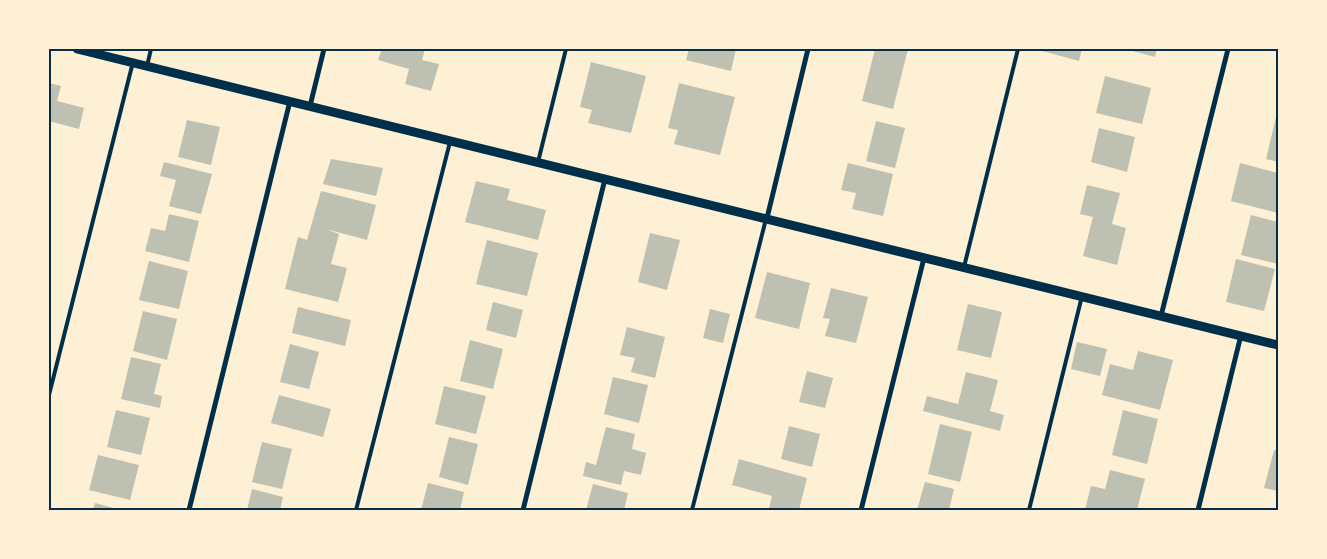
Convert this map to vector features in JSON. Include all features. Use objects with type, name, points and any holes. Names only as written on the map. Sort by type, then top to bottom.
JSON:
[{"type":"street","points":[[77,49],[1278,345]]},
{"type":"street","points":[[310,106],[324,49]]},
{"type":"street","points":[[766,218],[808,49]]},
{"type":"street","points":[[1161,316],[1228,49]]},
{"type":"street","points":[[188,510],[290,101]]},
{"type":"street","points":[[523,510],[605,179]]},
{"type":"street","points":[[861,510],[924,257]]},
{"type":"street","points":[[1198,510],[1241,335]]},
{"type":"lane","points":[[147,66],[151,49]]},
{"type":"lane","points":[[538,162],[566,49]]},
{"type":"lane","points":[[964,267],[1018,49]]},
{"type":"lane","points":[[49,395],[133,62]]},
{"type":"lane","points":[[356,510],[450,141]]},
{"type":"lane","points":[[692,510],[766,218]]},
{"type":"lane","points":[[1029,510],[1082,296]]},
{"type":"building","points":[[382,49],[425,49],[422,60],[439,64],[431,91],[405,84],[409,69],[378,60]]},
{"type":"building","points":[[689,49],[736,49],[731,71],[686,60]]},
{"type":"building","points":[[875,49],[908,49],[893,109],[862,101]]},
{"type":"building","points":[[1035,49],[1082,49],[1079,61]]},
{"type":"building","points":[[1125,49],[1157,49],[1155,57]]},
{"type":"building","points":[[591,62],[646,76],[631,133],[588,123],[592,110],[580,107]]},
{"type":"building","points":[[1105,76],[1151,88],[1142,124],[1096,113]]},
{"type":"building","points":[[49,83],[61,86],[57,101],[84,108],[79,129],[49,121]]},
{"type":"building","points":[[679,83],[735,97],[720,155],[674,144],[678,130],[668,128]]},
{"type":"building","points":[[1276,117],[1278,118],[1278,162],[1266,159]]},
{"type":"building","points":[[187,120],[220,127],[211,165],[178,157]]},
{"type":"building","points":[[876,121],[905,128],[895,168],[866,161]]},
{"type":"building","points":[[1099,128],[1135,137],[1127,172],[1091,162]]},
{"type":"building","points":[[331,159],[383,168],[376,196],[323,184]]},
{"type":"building","points":[[164,162],[212,174],[201,214],[169,206],[176,180],[160,176]]},
{"type":"building","points":[[848,163],[893,174],[883,216],[852,209],[856,193],[841,190]]},
{"type":"building","points":[[1240,163],[1278,173],[1278,213],[1231,201]]},
{"type":"building","points":[[476,181],[510,189],[507,200],[546,210],[538,240],[465,222]]},
{"type":"building","points":[[1087,185],[1120,193],[1112,224],[1126,228],[1117,265],[1083,256],[1093,217],[1080,214]]},
{"type":"building","points":[[321,191],[376,205],[367,240],[326,229],[339,234],[331,264],[347,268],[338,302],[285,289],[298,237],[307,240]]},
{"type":"building","points":[[169,214],[199,221],[189,262],[145,251],[151,228],[165,231]]},
{"type":"building","points":[[1251,215],[1278,222],[1278,264],[1241,255]]},
{"type":"building","points":[[650,233],[680,240],[667,290],[638,282]]},
{"type":"building","points":[[487,240],[538,253],[527,296],[476,284]]},
{"type":"building","points":[[1236,259],[1275,269],[1264,311],[1226,302]]},
{"type":"building","points":[[149,261],[188,271],[179,309],[139,300]]},
{"type":"building","points":[[767,272],[810,283],[799,329],[755,318]]},
{"type":"building","points":[[831,288],[868,297],[856,343],[825,336],[830,319],[823,318]]},
{"type":"building","points":[[493,302],[523,310],[516,338],[486,330]]},
{"type":"building","points":[[968,304],[1002,312],[991,358],[957,350]]},
{"type":"building","points":[[298,307],[351,320],[345,346],[292,333]]},
{"type":"building","points":[[710,309],[730,314],[723,343],[703,338]]},
{"type":"building","points":[[143,311],[177,319],[167,360],[133,351]]},
{"type":"building","points":[[627,327],[665,337],[655,378],[631,372],[635,358],[620,355]]},
{"type":"building","points":[[470,340],[503,349],[493,389],[460,381]]},
{"type":"building","points":[[1077,342],[1107,349],[1100,376],[1071,369]]},
{"type":"building","points":[[290,344],[319,352],[309,389],[280,382]]},
{"type":"building","points":[[1138,351],[1173,360],[1160,410],[1102,395],[1110,364],[1133,370]]},
{"type":"building","points":[[131,357],[161,364],[154,394],[162,396],[160,408],[121,399]]},
{"type":"building","points":[[807,371],[833,378],[825,408],[799,402]]},
{"type":"building","points":[[966,372],[998,380],[990,411],[1004,415],[1000,431],[923,411],[927,396],[958,404]]},
{"type":"building","points":[[613,377],[648,385],[639,423],[604,414]]},
{"type":"building","points":[[444,386],[486,396],[476,434],[435,424]]},
{"type":"building","points":[[279,395],[331,409],[323,437],[271,423]]},
{"type":"building","points":[[116,410],[150,418],[141,455],[107,447]]},
{"type":"building","points":[[1123,410],[1158,419],[1147,464],[1112,455]]},
{"type":"building","points":[[940,424],[972,432],[960,482],[928,474]]},
{"type":"building","points":[[789,426],[820,434],[812,467],[781,459]]},
{"type":"building","points":[[606,427],[635,434],[632,449],[646,453],[641,475],[624,471],[621,485],[583,476],[586,462],[596,465]]},
{"type":"building","points":[[449,437],[478,444],[468,485],[439,477]]},
{"type":"building","points":[[262,442],[292,449],[282,489],[252,482]]},
{"type":"building","points":[[1274,450],[1278,451],[1278,491],[1264,488]]},
{"type":"building","points":[[98,455],[139,465],[130,500],[89,490]]},
{"type":"building","points":[[739,459],[807,478],[799,510],[769,508],[772,496],[732,485]]},
{"type":"building","points":[[1110,470],[1145,479],[1137,510],[1085,510],[1091,486],[1105,489]]},
{"type":"building","points":[[925,482],[954,489],[949,510],[917,510]]},
{"type":"building","points":[[428,483],[464,492],[460,510],[421,510]]},
{"type":"building","points":[[593,484],[628,493],[624,510],[586,510]]},
{"type":"building","points":[[252,489],[283,497],[280,510],[247,510]]},
{"type":"building","points":[[95,503],[121,510],[93,510]]}]
